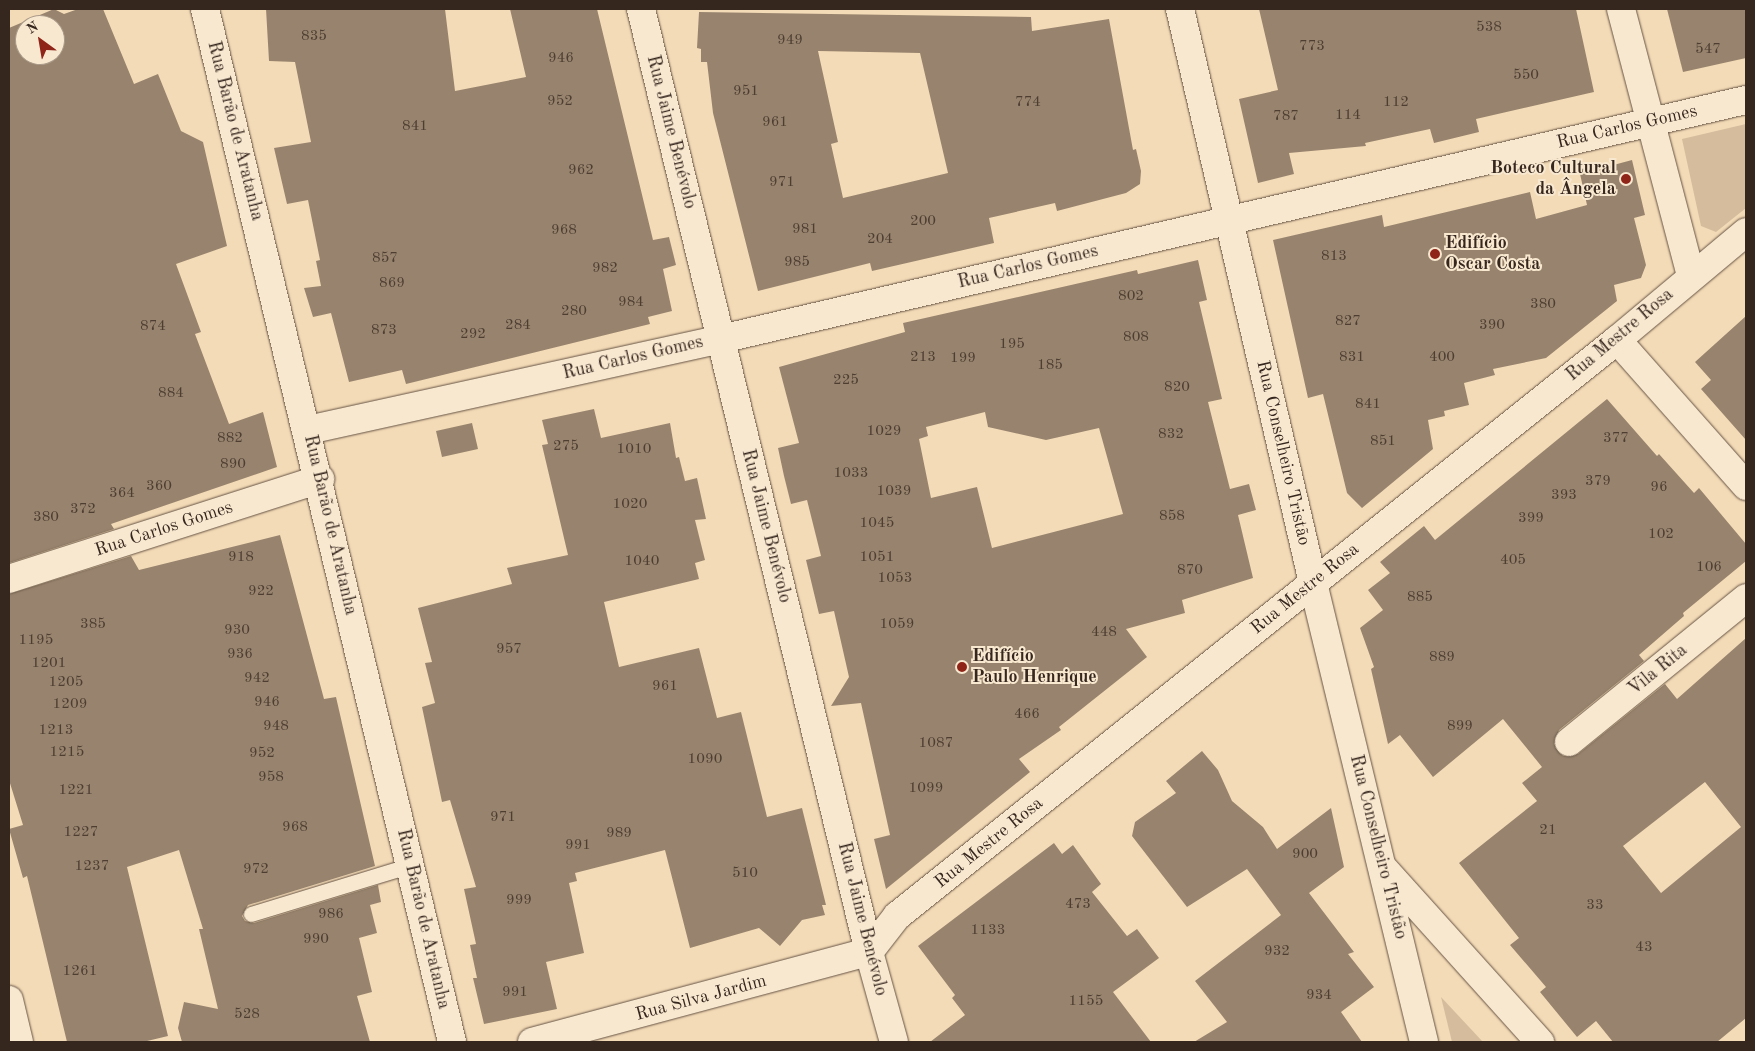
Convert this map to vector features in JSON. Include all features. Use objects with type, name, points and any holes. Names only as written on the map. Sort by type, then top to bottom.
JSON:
[{"type":"street","name":"Rua Barão de Aratanha","points":[[205,9],[320,479],[452,1042]]},
{"type":"street","name":"Rua Jaime Benévolo","points":[[641,9],[868,952],[894,1042]]},
{"type":"street","name":"Rua Conselheiro Tristão","points":[[1180,9],[1313,582],[1384,868],[1424,1042]]},
{"type":"street","points":[[1621,9],[1649,122],[1691,275]]},
{"type":"street","name":"Rua Carlos Gomes","points":[[308,430],[721,339],[1746,100]]},
{"type":"street","name":"Rua Mestre Rosa","points":[[868,952],[896,916],[1617,340],[1691,275],[1746,232]]},
{"type":"street","points":[[1617,340],[1746,486]]},
{"type":"street","name":"Rua Carlos Gomes","points":[[9,579],[320,479]]},
{"type":"street","name":"Vila Rita","points":[[1569,742],[1746,598]]},
{"type":"street","points":[[1384,868],[1540,1042]]},
{"type":"street","name":"Rua Silva Jardim","points":[[532,1042],[868,952]]},
{"type":"street","points":[[9,1000],[19,1042]]},
{"type":"lane","points":[[251,914],[410,865]]},
{"type":"shaded area","points":[[1746,124],[1746,208],[1716,232],[1701,226],[1682,139]]},
{"type":"shaded area","points":[[1441,997],[1483,1042],[1452,1042]]},
{"type":"building","points":[[54,9],[64,14],[78,9],[103,9],[134,84],[158,74],[181,131],[203,142],[227,246],[176,264],[201,332],[195,334],[229,424],[263,412],[277,467],[111,524],[114,529],[9,563],[9,28],[15,25],[15,65],[65,65],[65,15],[40,15]]},
{"type":"building","points":[[266,9],[445,9],[455,91],[526,77],[510,9],[597,9],[653,240],[669,237],[676,265],[663,269],[672,311],[648,317],[650,324],[406,384],[402,370],[349,382],[331,313],[313,317],[304,288],[321,286],[316,261],[320,260],[308,200],[287,204],[274,148],[311,142],[295,62],[269,61]]},
{"type":"building","points":[[1259,9],[1576,9],[1594,92],[1476,119],[1479,132],[1434,143],[1430,129],[1365,143],[1366,146],[1289,153],[1294,174],[1258,183],[1239,99],[1278,90]]},
{"type":"building","points":[[1667,9],[1746,9],[1746,58],[1683,72]]},
{"type":"building","points":[[699,12],[1031,17],[1032,31],[1109,19],[1133,150],[1136,149],[1141,171],[1140,184],[1126,193],[1057,211],[1055,203],[989,218],[994,243],[872,271],[870,263],[758,291],[713,113],[707,62],[701,62],[701,49],[697,48]],"holes":[[[818,51],[920,53],[948,173],[843,198],[831,144],[838,142]]]},
{"type":"building","points":[[1632,160],[1645,215],[1634,218],[1646,265],[1641,278],[1614,285],[1617,301],[1546,358],[1493,369],[1495,375],[1464,383],[1469,405],[1444,411],[1445,416],[1428,420],[1433,449],[1362,508],[1347,493],[1323,394],[1308,398],[1273,240],[1382,215],[1384,227],[1530,192],[1536,219],[1587,205],[1580,174]]},
{"type":"building","points":[[1198,260],[1207,300],[1199,302],[1222,399],[1208,402],[1230,489],[1249,484],[1256,510],[1238,515],[1253,578],[1182,600],[1185,613],[1126,629],[1147,657],[1059,727],[1061,730],[1019,759],[1030,772],[886,889],[874,839],[890,835],[861,703],[831,706],[849,677],[834,611],[819,614],[806,560],[821,556],[807,500],[791,504],[778,448],[799,443],[779,367],[905,332],[903,323],[1137,270],[1138,274]],"holes":[[[985,412],[988,427],[1046,440],[1099,428],[1123,514],[992,548],[977,487],[931,498],[919,439],[928,436],[926,427]]]},
{"type":"building","points":[[1746,316],[1746,440],[1701,389],[1711,380],[1695,362]]},
{"type":"building","points":[[1607,399],[1657,456],[1659,454],[1694,493],[1699,488],[1746,544],[1746,561],[1683,613],[1684,616],[1639,655],[1644,661],[1559,730],[1554,744],[1563,756],[1578,754],[1665,684],[1677,699],[1746,638],[1746,1018],[1717,1042],[1613,1042],[1596,1021],[1577,1037],[1540,992],[1546,987],[1510,945],[1519,938],[1459,863],[1537,801],[1522,783],[1542,767],[1503,719],[1433,777],[1400,735],[1388,744],[1371,669],[1374,667],[1360,628],[1383,610],[1368,590],[1390,573],[1380,562],[1424,526],[1435,540]],"holes":[[[1705,782],[1741,827],[1661,893],[1623,846]]]},
{"type":"building","points":[[594,409],[601,438],[670,423],[676,458],[679,457],[685,481],[697,478],[706,519],[695,520],[705,560],[695,563],[699,579],[604,602],[619,667],[699,648],[717,718],[741,712],[767,817],[802,808],[826,905],[822,905],[825,915],[802,920],[780,946],[759,928],[690,948],[665,850],[575,873],[577,881],[569,883],[584,953],[546,962],[557,1009],[484,1024],[473,978],[477,978],[470,945],[476,944],[464,889],[476,887],[450,800],[442,802],[422,707],[435,703],[425,663],[432,662],[418,608],[512,584],[507,568],[568,555],[542,445],[548,444],[542,420]]},
{"type":"building","points":[[472,423],[478,449],[442,457],[436,431]]},
{"type":"building","points":[[280,535],[324,699],[336,697],[375,866],[248,905],[242,916],[245,921],[254,923],[378,885],[381,902],[370,905],[377,933],[359,938],[372,992],[357,996],[370,1042],[182,1042],[178,1028],[184,1002],[218,1009],[199,929],[203,929],[179,850],[127,867],[168,1036],[143,1042],[67,1042],[27,876],[23,878],[9,829],[23,825],[9,780],[9,594],[131,556],[139,570]]},
{"type":"building","points":[[1202,751],[1218,770],[1232,801],[1263,827],[1277,849],[1331,808],[1344,867],[1309,893],[1354,952],[1348,954],[1374,987],[1341,1012],[1362,1042],[1194,1042],[1227,1022],[1195,981],[1281,915],[1247,869],[1187,907],[1132,836],[1135,822],[1176,793],[1166,781]]},
{"type":"building","points":[[1054,843],[1062,854],[1073,845],[1101,884],[1092,892],[1127,936],[1137,929],[1159,958],[1113,992],[1151,1042],[930,1042],[965,1015],[952,998],[955,995],[918,946]]},
{"type":"place","name":"Boteco Cultural da Ângela","points":[[1626,179]]},
{"type":"place","name":"Edifício Oscar Costa","points":[[1435,254]]},
{"type":"place","name":"Edifício Paulo Henrique","points":[[962,667]]}]
